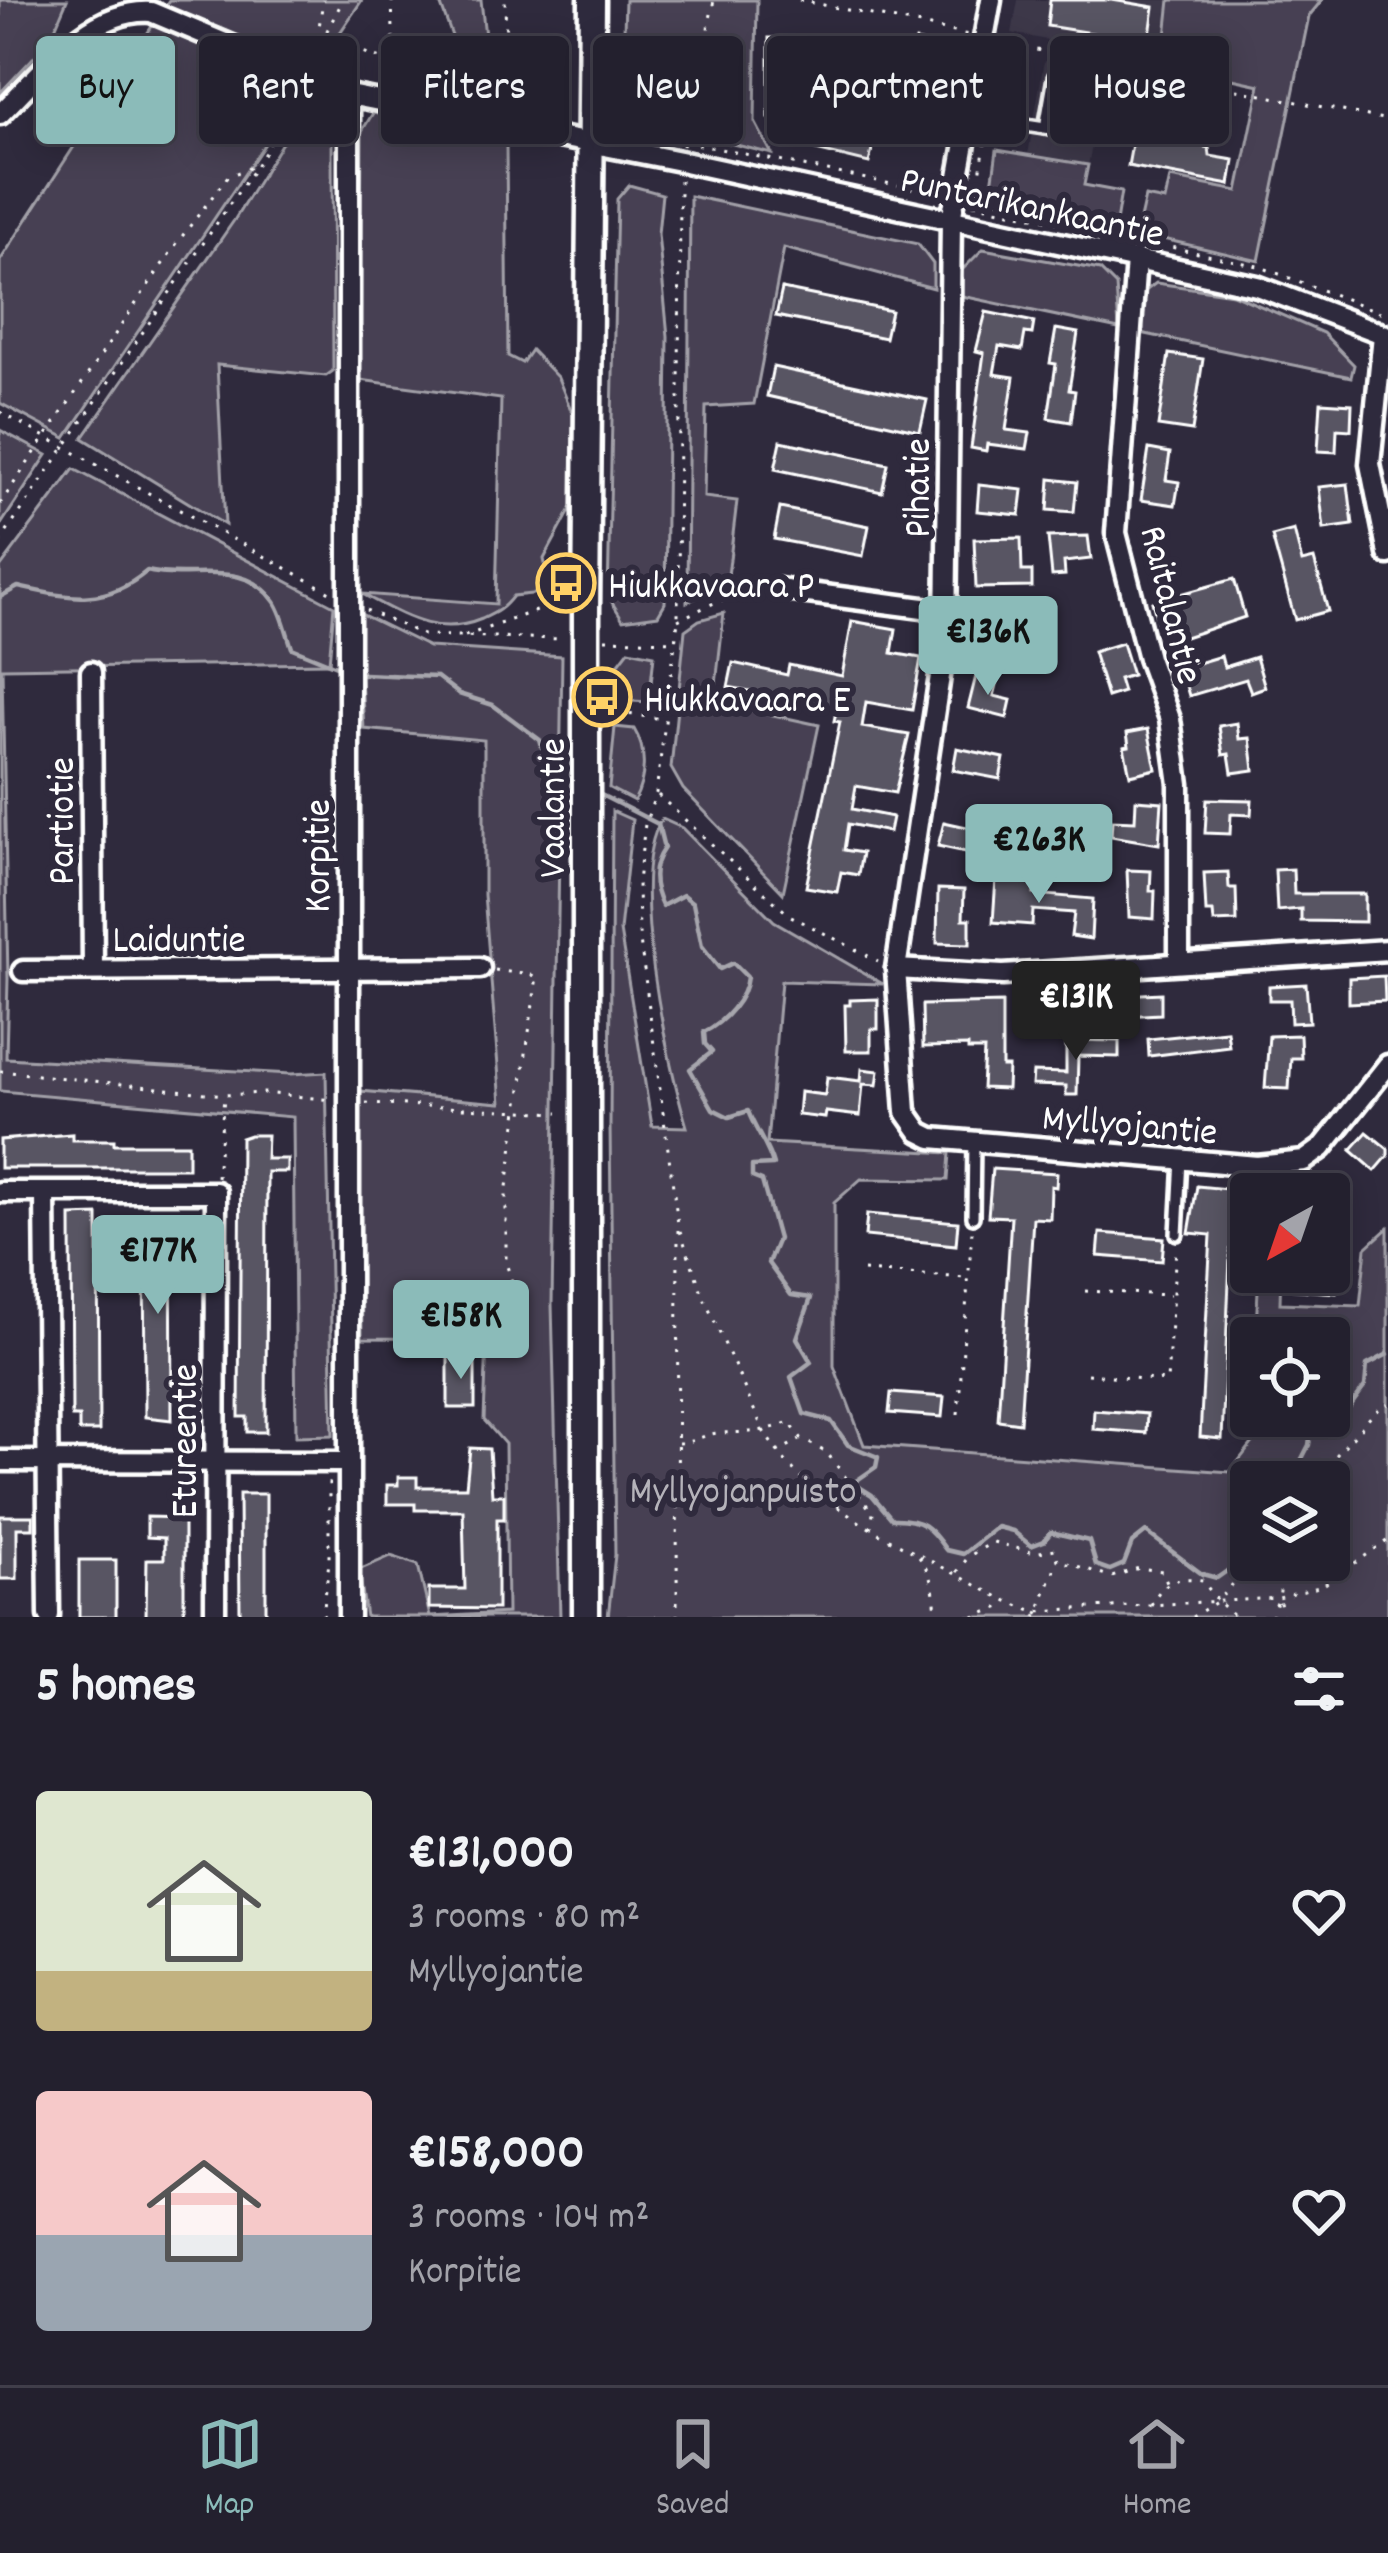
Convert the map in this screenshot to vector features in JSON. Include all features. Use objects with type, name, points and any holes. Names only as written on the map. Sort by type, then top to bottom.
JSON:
[{"type":"street","name":"Vaalantie","points":[[586,1617],[592,0]]},
{"type":"street","name":"Pihatie","points":[[991,0],[991,36]]},
{"type":"street","name":"Puntarikankaantie","points":[[120,7],[164,16],[210,36]]},
{"type":"street","points":[[0,114],[120,7]]},
{"type":"street","name":"Puntarikankaantie","points":[[569,138],[1257,286],[1386,336]]},
{"type":"street","name":"Korpitie","points":[[349,144],[348,1102],[338,1463],[349,1617]]},
{"type":"street","name":"Pihatie","points":[[896,969],[946,636],[951,220],[972,144]]},
{"type":"street","name":"Raitalantie","points":[[1136,260],[1116,533],[1148,658],[1170,719],[1176,762],[1179,962]]},
{"type":"street","points":[[1386,336],[1370,464],[1388,554]]},
{"type":"street","points":[[778,590],[946,611]]},
{"type":"street","name":"Partiotie","points":[[92,671],[93,970]]},
{"type":"street","points":[[896,969],[1003,975],[1388,950]]},
{"type":"street","name":"Laiduntie","points":[[22,971],[480,968]]},
{"type":"street","name":"Myllyojantie","points":[[896,969],[906,1112],[920,1132],[932,1138],[1257,1166],[1304,1160],[1322,1148],[1388,1066]]},
{"type":"street","points":[[0,1192],[216,1192]]},
{"type":"street","name":"Etureentie","points":[[214,1617],[216,1192]]},
{"type":"street","points":[[45,1193],[49,1615]]},
{"type":"street","points":[[0,1461],[338,1463]]},
{"type":"lane","points":[[1045,128],[1050,100]]},
{"type":"lane","points":[[1026,125],[1050,129]]},
{"type":"lane","points":[[973,1217],[974,1141]]},
{"type":"lane","points":[[1177,1234],[1181,1159]]},
{"type":"path","points":[[319,36],[323,0]]},
{"type":"path","points":[[324,36],[343,0]]},
{"type":"path","points":[[392,0],[393,36]]},
{"type":"path","points":[[505,0],[506,36]]},
{"type":"path","points":[[676,1617],[678,1224],[639,932],[640,853],[656,793],[678,620],[680,160],[714,0]]},
{"type":"path","points":[[799,0],[940,36]]},
{"type":"path","points":[[1026,55],[1388,120]]},
{"type":"path","points":[[0,542],[267,144]]},
{"type":"path","points":[[975,204],[978,144]]},
{"type":"path","points":[[0,504],[177,243],[229,176],[256,165]]},
{"type":"path","points":[[0,412],[348,601],[423,635],[562,639]]},
{"type":"path","points":[[678,620],[716,602],[778,590]]},
{"type":"path","points":[[461,638],[569,600]]},
{"type":"path","points":[[603,639],[675,642]]},
{"type":"path","points":[[602,710],[665,719]]},
{"type":"path","points":[[656,793],[789,915],[896,969]]},
{"type":"path","points":[[480,968],[537,976],[506,1194],[506,1263],[516,1294]]},
{"type":"path","points":[[0,1071],[224,1095],[560,1113]]},
{"type":"path","points":[[216,1192],[224,1095]]},
{"type":"path","points":[[958,1414],[973,1217]]},
{"type":"path","points":[[678,1224],[704,1298],[777,1452],[816,1493],[871,1532],[1009,1604],[1048,1617]]},
{"type":"path","points":[[1087,1373],[1167,1381],[1177,1234]]},
{"type":"path","points":[[863,1270],[968,1278]]},
{"type":"path","points":[[1085,1291],[1172,1295]]},
{"type":"path","points":[[1331,1461],[1388,1404]]},
{"type":"path","points":[[677,1443],[694,1443],[711,1433],[764,1432],[789,1422],[802,1439],[826,1453],[873,1513],[871,1532]]},
{"type":"path","points":[[777,1452],[802,1439]]},
{"type":"path","points":[[323,1617],[338,1463]]},
{"type":"path","points":[[838,1508],[840,1472]]},
{"type":"path","points":[[1350,1566],[1388,1540]]},
{"type":"path","points":[[956,1574],[969,1556],[993,1542],[1035,1553],[1055,1549],[1058,1560],[1036,1614]]},
{"type":"path","points":[[915,1552],[926,1566],[935,1617]]},
{"type":"path","points":[[1058,1560],[1112,1577],[1139,1568],[1162,1571],[1167,1582]]},
{"type":"path","points":[[1150,1606],[1167,1582],[1179,1577],[1202,1580],[1235,1617]]},
{"type":"path","points":[[1192,1617],[1218,1600],[1235,1581]]},
{"type":"path","points":[[1272,1617],[1282,1581]]},
{"type":"path","points":[[1036,1614],[1279,1598],[1329,1581]]},
{"type":"path","points":[[1279,1598],[1283,1617]]},
{"type":"path","points":[[974,1617],[1009,1604]]},
{"type":"shaded area","points":[[1018,0],[1170,0],[1166,36],[1050,36],[1050,41],[1012,33]]},
{"type":"shaded area","points":[[1044,61],[1050,62],[1050,144],[1092,144],[1088,165],[1028,155]]},
{"type":"green space","points":[[0,0],[67,0],[52,36],[36,36],[36,55],[0,93]]},
{"type":"green space","points":[[169,0],[362,0],[338,36],[199,36],[199,144],[265,144],[66,438],[0,403],[0,261],[76,144],[175,144],[175,36],[146,36]]},
{"type":"green space","points":[[439,0],[481,0],[485,36],[452,36]]},
{"type":"green space","points":[[625,0],[757,0],[755,122],[772,154],[733,144],[743,144],[743,36],[624,36]]},
{"type":"green space","points":[[1170,0],[1322,0],[1309,16],[1259,261],[1137,233],[1145,197],[1165,201],[1170,178],[1238,191],[1260,85],[1229,78],[1229,36],[1166,36]]},
{"type":"green space","points":[[373,113],[381,115],[381,144],[506,145],[508,356],[522,363],[531,350],[558,378],[573,415],[572,507],[544,559],[551,592],[513,596],[496,612],[465,624],[420,622],[362,594],[496,604],[501,399],[360,380],[362,131]]},
{"type":"green space","points":[[281,144],[332,144],[333,371],[326,376],[217,365],[225,525],[83,438],[235,219]]},
{"type":"green space","points":[[997,150],[1088,165],[1084,185],[1121,192],[1115,228],[990,199]]},
{"type":"green space","points":[[629,185],[662,194],[658,234],[668,336],[665,603],[658,615],[623,620],[608,596],[617,199]]},
{"type":"green space","points":[[690,196],[918,244],[933,264],[933,288],[784,248],[754,404],[706,407],[704,497],[737,501],[727,584],[687,602]]},
{"type":"green space","points":[[983,249],[1100,270],[1116,286],[1119,329],[962,296],[961,271]]},
{"type":"green space","points":[[1156,283],[1233,294],[1323,333],[1354,365],[1351,377],[1141,333],[1144,292]]},
{"type":"green space","points":[[0,430],[47,455],[0,526]]},
{"type":"green space","points":[[74,469],[334,606],[329,663],[2,668],[6,1058],[326,1072],[333,1435],[296,1436],[293,1117],[0,1091],[0,568]]},
{"type":"green space","points":[[357,612],[429,647],[562,656],[552,1304],[560,1617],[430,1617],[507,1613],[505,1444],[484,1420],[487,1339],[362,1338],[359,1091],[501,1103],[484,895],[484,740],[364,729]]},
{"type":"green space","points":[[724,613],[714,702],[819,725],[783,893],[683,789],[671,768],[685,630]]},
{"type":"green space","points":[[629,650],[654,655],[649,702],[615,700],[616,667]]},
{"type":"green space","points":[[615,727],[634,729],[641,746],[643,774],[634,801],[609,788]]},
{"type":"green space","name":"Myllyojanpuisto","points":[[612,811],[632,820],[620,931],[652,1126],[687,1127],[661,1016],[649,924],[652,845],[662,819],[682,828],[774,921],[883,984],[781,981],[767,1143],[950,1153],[948,1180],[861,1179],[834,1203],[834,1366],[864,1445],[1230,1472],[1230,1581],[1350,1581],[1350,1461],[1239,1461],[1257,1437],[1350,1437],[1350,1317],[1257,1317],[1258,1293],[1280,1293],[1280,1303],[1360,1306],[1366,1248],[1388,1228],[1388,1617],[608,1617],[615,1555]]},
{"type":"green space","points":[[391,1556],[418,1565],[430,1617],[366,1617],[359,1570]]},
{"type":"building","points":[[1050,0],[1112,0],[1154,7],[1150,36],[1111,36],[1047,26]]},
{"type":"building","points":[[795,144],[873,144],[869,163]]},
{"type":"building","points":[[1132,144],[1191,144],[1209,148],[1210,156],[1234,160],[1230,185],[1128,166]]},
{"type":"building","points":[[782,289],[891,311],[885,338],[776,316]]},
{"type":"building","points":[[986,312],[1034,322],[1032,334],[1025,333],[1022,350],[999,346],[994,374],[1014,377],[1006,430],[1030,433],[1027,449],[987,444],[986,451],[971,448],[984,353],[976,351]]},
{"type":"building","points":[[1056,329],[1078,333],[1069,390],[1075,391],[1071,422],[1048,418]]},
{"type":"building","points":[[1169,354],[1203,359],[1192,431],[1158,426]]},
{"type":"building","points":[[773,367],[927,400],[920,431],[767,396]]},
{"type":"building","points":[[1321,402],[1352,404],[1351,430],[1337,429],[1336,452],[1318,451]]},
{"type":"building","points":[[781,441],[888,464],[882,492],[775,469]]},
{"type":"building","points":[[1149,449],[1170,453],[1166,480],[1179,482],[1175,505],[1141,500]]},
{"type":"building","points":[[1050,479],[1077,482],[1074,512],[1048,510]]},
{"type":"building","points":[[1348,484],[1353,525],[1324,529],[1319,487]]},
{"type":"building","points":[[979,485],[1023,490],[1020,515],[977,511]]},
{"type":"building","points":[[780,508],[869,526],[863,556],[774,539]]},
{"type":"building","points":[[1294,530],[1302,562],[1314,559],[1328,611],[1295,620],[1272,536]]},
{"type":"building","points":[[1088,536],[1091,559],[1064,562],[1065,575],[1052,576],[1048,537]]},
{"type":"building","points":[[1021,538],[1022,571],[1032,571],[1032,587],[976,588],[974,539]]},
{"type":"building","points":[[1234,579],[1245,617],[1164,644],[1152,602]]},
{"type":"building","points":[[852,621],[896,629],[892,653],[921,658],[912,710],[866,702],[862,727],[909,735],[895,793],[856,786],[852,809],[892,817],[889,832],[848,824],[844,850],[862,853],[858,875],[841,872],[837,892],[806,887],[840,722],[834,721],[837,707],[728,687],[733,663],[787,675],[789,665],[842,676]]},
{"type":"building","points":[[1122,643],[1132,675],[1119,679],[1123,692],[1107,697],[1093,652]]},
{"type":"building","points":[[1221,656],[1224,667],[1256,657],[1265,687],[1251,692],[1246,679],[1189,696],[1181,668]]},
{"type":"building","points":[[976,676],[998,681],[994,696],[1011,700],[1007,718],[968,708]]},
{"type":"building","points":[[1237,723],[1239,739],[1250,738],[1254,770],[1232,773],[1229,754],[1223,755],[1219,726]]},
{"type":"building","points":[[1148,729],[1156,769],[1130,775],[1124,747],[1129,746],[1127,733]]},
{"type":"building","points":[[957,748],[1004,758],[1000,779],[953,770]]},
{"type":"building","points":[[1207,799],[1252,800],[1251,815],[1231,814],[1230,834],[1205,833]]},
{"type":"building","points":[[1136,800],[1162,802],[1159,844],[1111,836],[1112,820],[1135,821]]},
{"type":"building","points":[[944,822],[994,833],[989,857],[938,846]]},
{"type":"building","points":[[1293,869],[1294,894],[1365,894],[1365,922],[1301,921],[1301,909],[1277,911],[1275,870]]},
{"type":"building","points":[[1127,870],[1151,871],[1154,919],[1129,917]]},
{"type":"building","points":[[1228,872],[1229,888],[1236,888],[1237,921],[1214,922],[1213,912],[1206,912],[1204,873]]},
{"type":"building","points":[[996,878],[1035,881],[1034,894],[1093,899],[1091,939],[1071,936],[1074,913],[1033,910],[1032,925],[993,922]]},
{"type":"building","points":[[938,889],[964,890],[963,919],[970,919],[970,944],[937,943]]},
{"type":"building","points":[[1384,976],[1385,1001],[1349,1003],[1349,978]]},
{"type":"building","points":[[1306,984],[1309,1022],[1291,1023],[1290,1000],[1269,1000],[1269,986]]},
{"type":"building","points":[[1161,993],[1161,1014],[1123,1016],[1122,995]]},
{"type":"building","points":[[878,999],[878,1029],[871,1029],[871,1051],[846,1051],[845,1005],[850,1000]]},
{"type":"building","points":[[1002,1003],[1002,1067],[1008,1067],[1007,1089],[982,1088],[984,1050],[923,1047],[922,1005]]},
{"type":"building","points":[[1227,1031],[1229,1046],[1149,1056],[1148,1039]]},
{"type":"building","points":[[1300,1035],[1301,1058],[1291,1058],[1289,1089],[1265,1088],[1269,1036]]},
{"type":"building","points":[[1066,1040],[1119,1041],[1119,1057],[1078,1056],[1077,1095],[1066,1095],[1066,1086],[1032,1085],[1033,1072],[1066,1073]]},
{"type":"building","points":[[862,1069],[879,1071],[877,1085],[863,1084],[860,1116],[798,1115],[800,1092],[825,1095],[827,1077],[861,1081]]},
{"type":"building","points":[[1367,1132],[1388,1149],[1375,1171],[1351,1150]]},
{"type":"building","points":[[72,1134],[72,1140],[114,1140],[114,1144],[188,1144],[188,1168],[0,1168],[0,1140]]},
{"type":"building","points":[[267,1135],[266,1159],[287,1159],[287,1172],[267,1172],[266,1432],[247,1432],[247,1417],[239,1417],[241,1138]]},
{"type":"building","points":[[992,1169],[1057,1173],[1056,1187],[1051,1186],[1050,1219],[1033,1218],[1020,1423],[998,1420],[1011,1217],[988,1216]]},
{"type":"building","points":[[1197,1186],[1230,1189],[1222,1439],[1200,1437],[1211,1235],[1189,1233]]},
{"type":"building","points":[[867,1214],[958,1222],[956,1245],[865,1236]]},
{"type":"building","points":[[98,1215],[99,1431],[79,1431],[79,1417],[72,1417],[71,1216]]},
{"type":"building","points":[[144,1215],[171,1215],[172,1420],[145,1417]]},
{"type":"building","points":[[1100,1233],[1164,1238],[1162,1261],[1098,1256]]},
{"type":"building","points":[[448,1355],[475,1355],[475,1408],[448,1408]]},
{"type":"building","points":[[891,1393],[944,1397],[942,1417],[889,1413]]},
{"type":"building","points":[[1094,1410],[1147,1414],[1146,1433],[1093,1429]]},
{"type":"building","points":[[470,1448],[489,1449],[492,1495],[504,1495],[504,1519],[497,1519],[497,1609],[429,1608],[429,1589],[465,1589],[463,1510],[415,1510],[415,1504],[387,1504],[387,1485],[398,1485],[398,1477],[417,1477],[417,1487],[466,1487]]},
{"type":"building","points":[[239,1494],[266,1494],[266,1617],[240,1613]]},
{"type":"building","points":[[0,1516],[33,1516],[33,1528],[17,1528],[17,1579],[0,1579]]},
{"type":"building","points":[[147,1517],[184,1518],[184,1617],[146,1617],[147,1559],[164,1559],[164,1538],[147,1537]]},
{"type":"building","points":[[79,1560],[116,1560],[116,1617],[79,1617]]},
{"type":"waterway","points":[[0,597],[18,587],[70,596],[101,595],[147,571],[232,575],[262,588],[275,602],[292,648],[336,666]]},
{"type":"waterway","points":[[363,674],[437,677],[459,694],[493,705],[540,740],[550,777],[567,791]]},
{"type":"waterway","points":[[601,795],[658,824],[664,848],[654,876],[662,906],[683,895],[693,903],[702,946],[720,969],[733,963],[747,977],[732,1009],[704,1032],[712,1052],[690,1069],[713,1109],[729,1117],[748,1111],[771,1159],[773,1165],[752,1166],[752,1177],[762,1181],[778,1239],[768,1263],[791,1295],[811,1298],[797,1338],[811,1362],[791,1377],[804,1414],[831,1421],[848,1445],[878,1457],[876,1467],[853,1483],[872,1495],[892,1519],[918,1522],[946,1550],[963,1554],[997,1527],[1013,1531],[1031,1546],[1051,1532],[1089,1541],[1096,1565],[1110,1570],[1124,1564],[1132,1543],[1146,1532],[1202,1574],[1217,1578],[1230,1569]]},
{"type":"waterway","points":[[1350,1407],[1365,1386],[1367,1365],[1388,1354]]},
{"type":"waterway","points":[[1301,1461],[1310,1437]]},
{"type":"place","name":"Hiukkavaara P","points":[[566,583]]},
{"type":"place","name":"Hiukkavaara E","points":[[602,697]]}]
